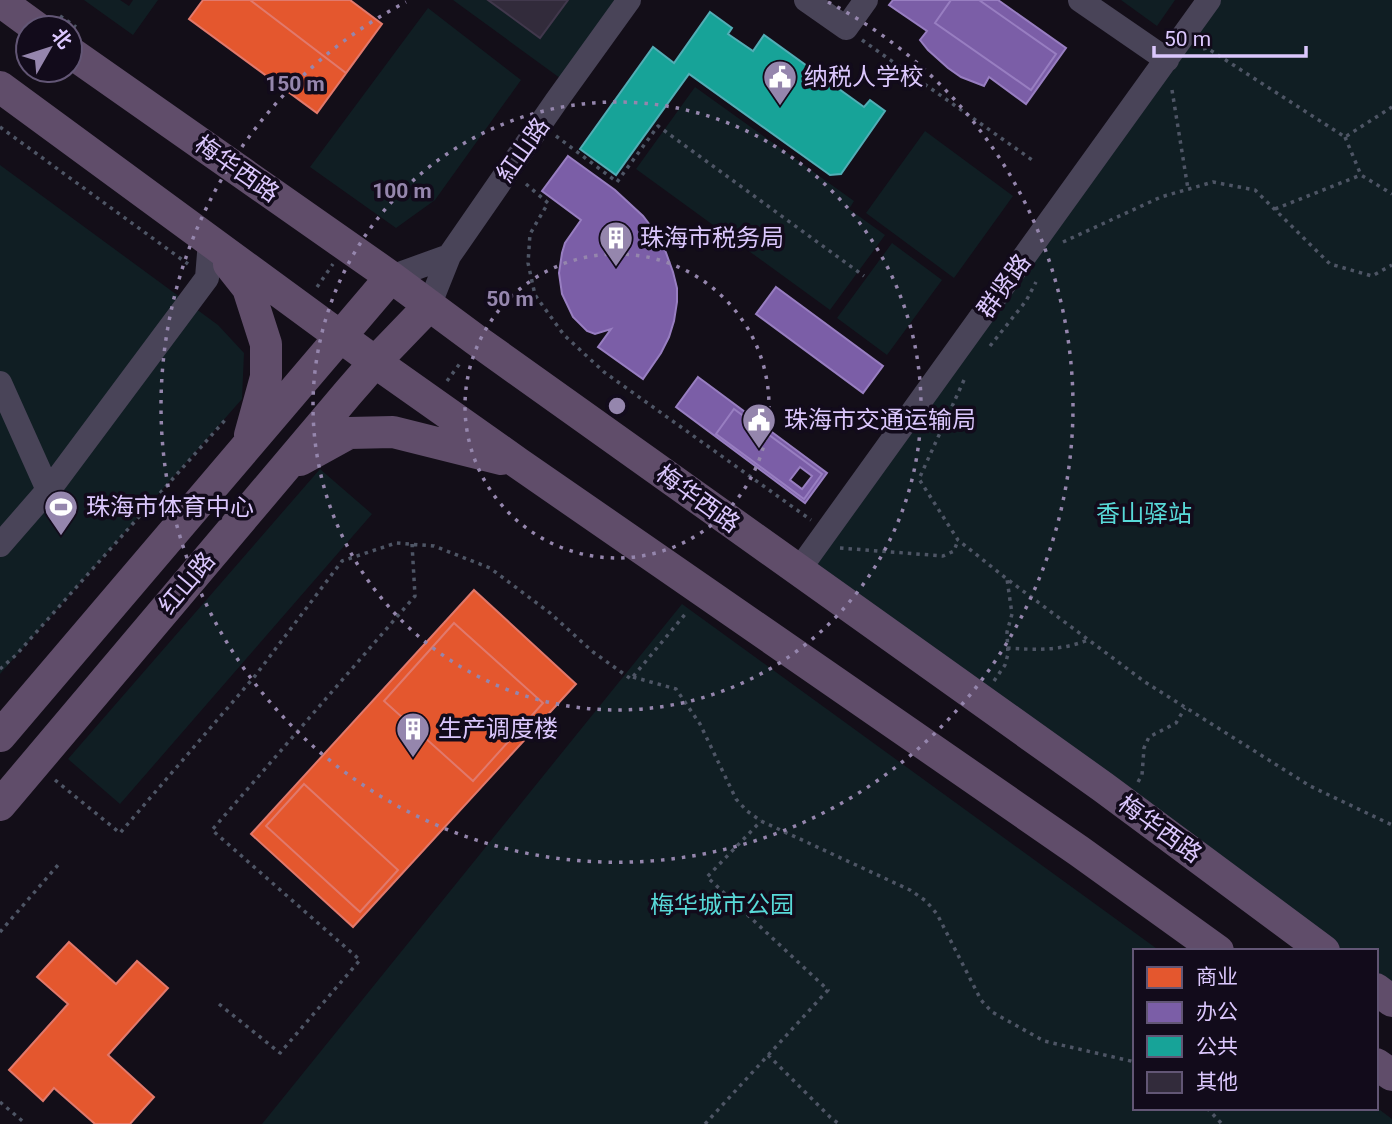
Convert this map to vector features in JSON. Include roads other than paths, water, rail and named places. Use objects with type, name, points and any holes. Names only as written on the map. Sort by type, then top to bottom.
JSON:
[{"type":"main road","points":[[0,1],[18,14]]},
{"type":"main road","name":"梅华西路","points":[[84,61],[429,306],[813,549],[981,700],[1321,949]]},
{"type":"main road","points":[[0,87],[375,362],[1079,851],[1215,949]]},
{"type":"main road","points":[[210,241],[248,288],[266,344],[265,377],[248,443]]},
{"type":"main road","name":"红山路","points":[[0,736],[391,277]]},
{"type":"main road","name":"红山路","points":[[0,805],[375,362],[429,306]]},
{"type":"main road","points":[[284,468],[349,433],[393,432],[518,463]]},
{"type":"street","name":"紅山路","points":[[429,306],[449,256],[629,0]]},
{"type":"street","points":[[806,0],[846,28],[866,0]]},
{"type":"street","points":[[1080,0],[1167,60]]},
{"type":"street","name":"群贤路","points":[[813,549],[1209,0]]},
{"type":"street","points":[[0,545],[48,490],[207,278],[210,241]]},
{"type":"street","points":[[391,277],[449,256]]},
{"type":"street","points":[[0,383],[48,490]]},
{"type":"place","name":"纳税人学校","points":[[780,107]]},
{"type":"place","name":"珠海市税务局","points":[[616,268]]},
{"type":"place","name":"珠海市交通运输局","points":[[759,450]]},
{"type":"place","name":"珠海市体育中心","points":[[61,537]]},
{"type":"place","name":"生产调度楼","points":[[413,759]]},
{"type":"park label","name":"香山驿站","points":[[1144,514]]},
{"type":"park label","name":"梅华城市公园","points":[[722,905]]}]
